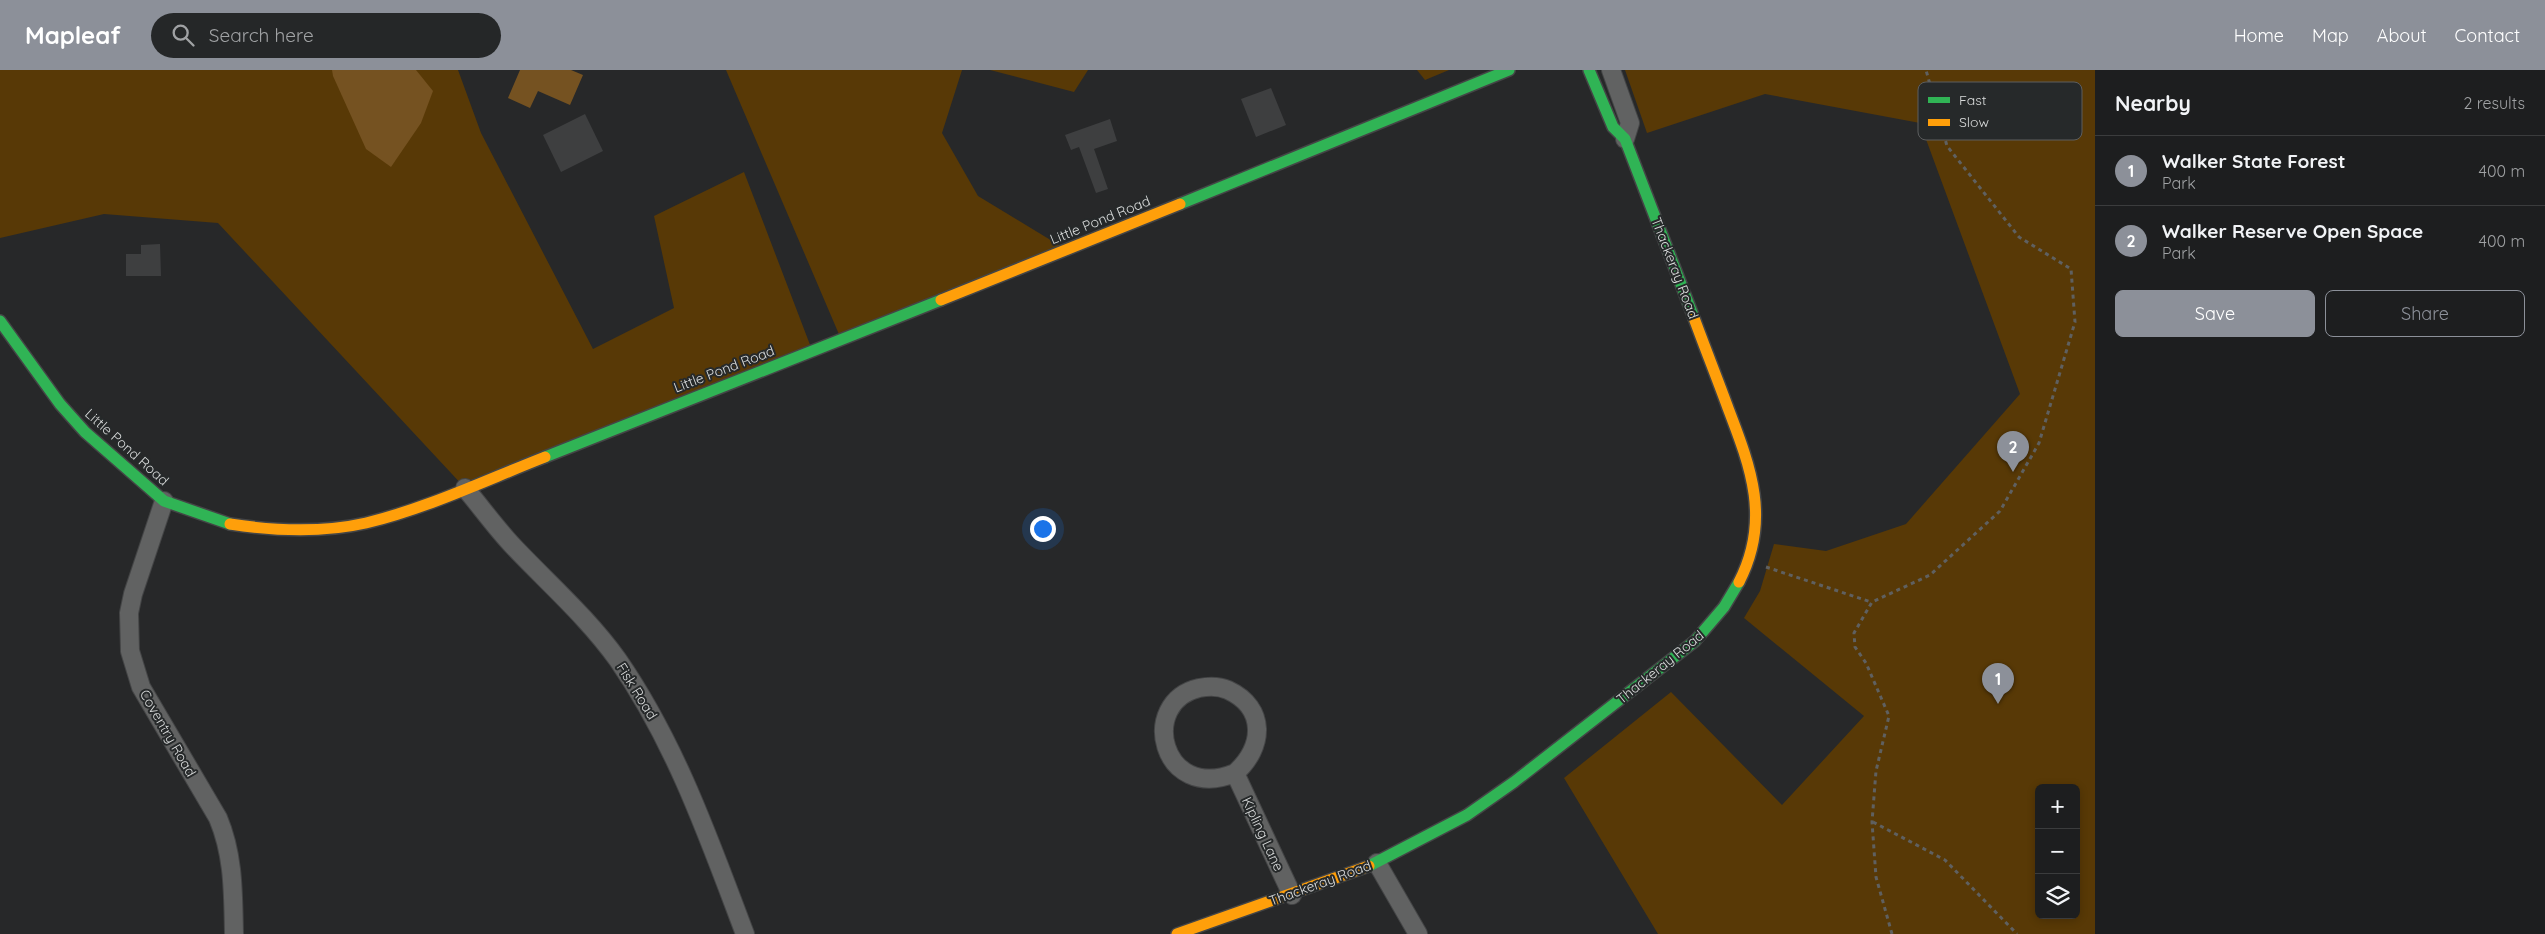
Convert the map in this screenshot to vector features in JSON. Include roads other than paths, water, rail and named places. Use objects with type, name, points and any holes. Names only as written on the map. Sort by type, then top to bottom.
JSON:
[{"type":"street","name":"Little Pond Road","points":[[0,321],[60,404],[85,432],[164,501],[230,524],[268,530],[307,530],[365,523],[419,507],[1044,259],[1509,70]]},
{"type":"street","name":"Thackeray Road","points":[[1177,934],[1292,895],[1377,863],[1467,815],[1514,782],[1695,642],[1721,614],[1749,561],[1756,527],[1754,488],[1745,452],[1625,139],[1613,128],[1590,70]]},
{"type":"street","name":"Thackeray Road","points":[[1611,70],[1630,123],[1625,139]]},
{"type":"street","name":"Fisk Road","points":[[465,488],[512,545],[594,630],[623,669],[658,725],[692,795],[745,934]]},
{"type":"street","name":"Coventry Road","points":[[164,501],[133,594],[129,613],[130,651],[141,687],[218,818],[226,836],[233,874],[234,934]]},
{"type":"street","points":[[1207,686],[1223,687],[1237,694],[1252,711],[1258,734],[1255,749],[1247,763],[1235,773],[1221,779],[1206,780],[1191,775],[1178,767],[1169,754],[1164,740],[1164,725],[1169,710],[1179,698],[1192,690],[1207,686]]},
{"type":"street","name":"Kipling Lane","points":[[1235,773],[1292,895]]},
{"type":"street","points":[[1377,863],[1418,934]]},
{"type":"place","name":"Walker Reserve Open Space","points":[[2013,472]]},
{"type":"place","name":"Walker State Forest","points":[[1998,704]]}]
